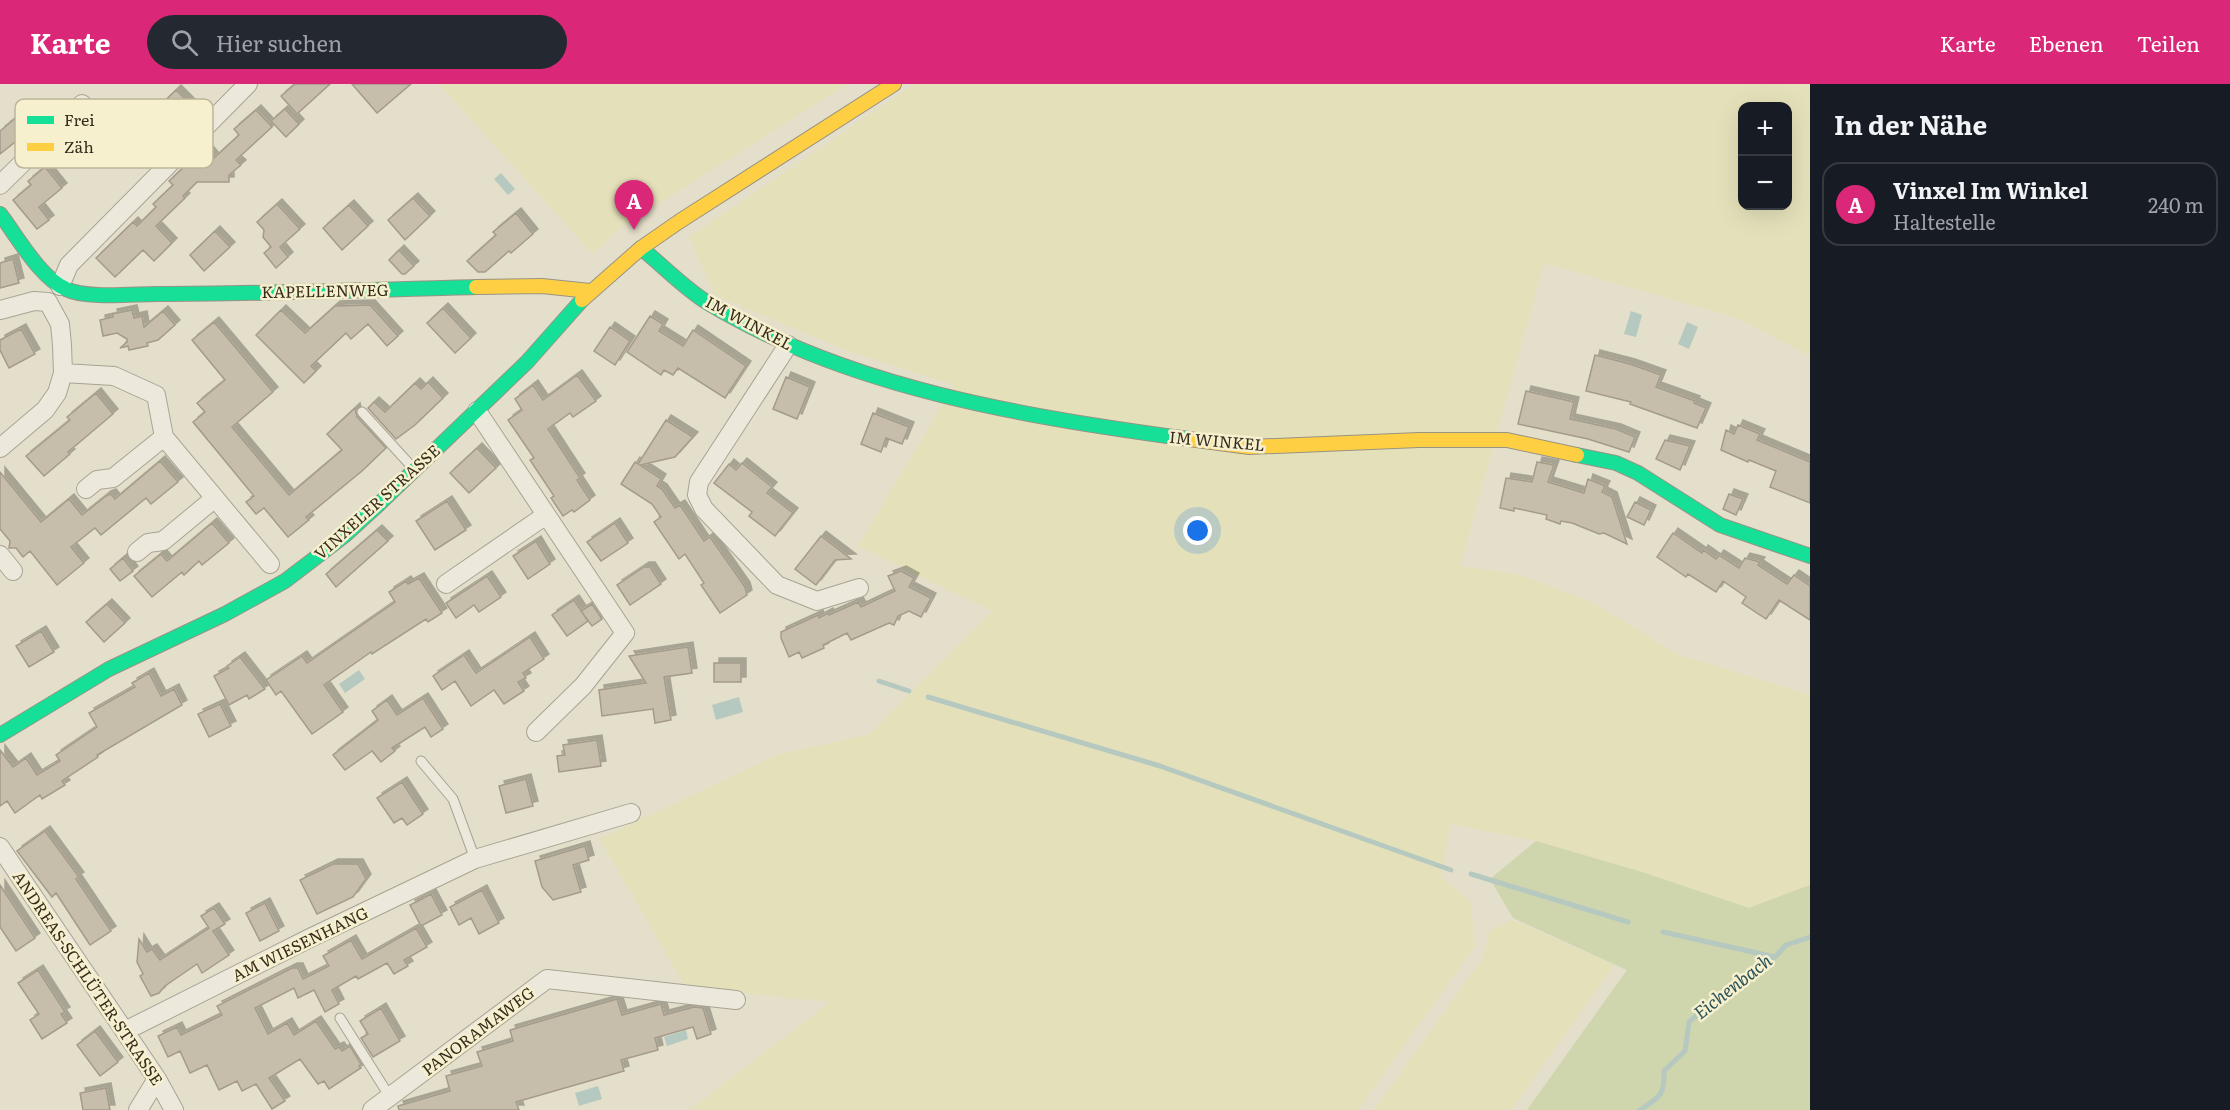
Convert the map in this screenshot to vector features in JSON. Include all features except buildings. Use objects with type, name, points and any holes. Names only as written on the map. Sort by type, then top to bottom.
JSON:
[{"type":"street","points":[[213,119],[248,84]]},
{"type":"street","name":"VINXELER STRASSE","points":[[0,735],[109,669],[225,614],[285,581],[344,536],[415,470],[527,362],[590,291],[641,248],[894,84]]},
{"type":"street","points":[[0,185],[17,168]]},
{"type":"street","points":[[0,214],[40,266],[60,286],[69,265],[165,168]]},
{"type":"street","name":"IM WINKEL","points":[[641,248],[706,302],[788,345],[887,380],[961,400],[1116,429],[1249,447],[1419,440],[1507,440],[1616,463],[1638,473],[1720,525],[1810,556]]},
{"type":"street","name":"KAPELLENWEG","points":[[60,286],[68,291],[82,294],[187,294],[542,286],[590,291]]},
{"type":"street","points":[[0,310],[34,301],[48,302],[60,324],[63,373],[57,393],[45,410],[0,448]]},
{"type":"street","points":[[788,345],[699,482],[697,495],[704,509],[777,585],[817,601],[859,588]]},
{"type":"street","points":[[63,373],[114,376],[156,395],[164,437],[270,564]]},
{"type":"street","points":[[477,411],[625,633],[582,686],[536,732]]},
{"type":"street","points":[[86,489],[97,480],[113,478],[164,437]]},
{"type":"street","points":[[137,552],[148,543],[163,541],[214,498]]},
{"type":"street","points":[[446,584],[546,515]]},
{"type":"street","points":[[0,555],[13,571]]},
{"type":"street","name":"AM WIESENHANG","points":[[125,1030],[475,859],[631,813]]},
{"type":"street","name":"ANDREAS-SCHLÜTER-STRASSE","points":[[0,847],[158,1079],[174,1110]]},
{"type":"street","name":"PANORAMAWEG","points":[[372,1110],[547,979],[736,1000]]},
{"type":"street","points":[[138,1110],[158,1079]]},
{"type":"lane","points":[[362,412],[415,470]]},
{"type":"lane","points":[[421,761],[453,799],[475,859]]},
{"type":"lane","points":[[340,1018],[390,1097]]},
{"type":"shaded area","points":[[439,84],[847,84],[616,231],[593,254]]},
{"type":"shaded area","points":[[915,84],[1810,84],[1810,356],[1737,318],[1544,263],[1460,566],[1521,575],[1594,603],[1677,654],[1810,695],[1810,885],[1749,908],[1642,872],[1536,841],[1450,824],[1441,877],[1471,902],[1475,946],[1358,1110],[690,1110],[830,1002],[685,987],[600,839],[777,755],[870,734],[992,611],[858,546],[954,385],[848,351],[715,295],[689,237]]},
{"type":"shaded area","points":[[501,173],[515,189],[508,195],[494,179]]},
{"type":"shaded area","points":[[1631,311],[1642,315],[1636,337],[1624,334]]},
{"type":"shaded area","points":[[1687,322],[1698,327],[1689,349],[1678,344]]},
{"type":"shaded area","points":[[359,670],[365,679],[345,693],[339,684]]},
{"type":"shaded area","points":[[739,697],[743,712],[716,720],[712,705]]},
{"type":"shaded area","points":[[1513,920],[1614,965],[1511,1110],[1374,1110],[1483,958],[1490,930]]},
{"type":"shaded area","points":[[686,1030],[688,1039],[667,1046],[664,1037]]},
{"type":"shaded area","points":[[598,1086],[602,1099],[579,1106],[575,1093]]},
{"type":"green space","points":[[1536,841],[1642,872],[1749,908],[1810,885],[1810,1110],[1527,1110],[1627,970],[1513,918],[1490,879]]},
{"type":"waterway","points":[[879,681],[909,691]]},
{"type":"waterway","points":[[928,697],[1160,766],[1451,870]]},
{"type":"waterway","points":[[1471,874],[1628,922]]},
{"type":"waterway","points":[[1663,932],[1775,957]]},
{"type":"waterway","name":"Eichenbach","points":[[1640,1110],[1660,1095],[1664,1071],[1685,1051],[1689,1022],[1719,996],[1775,957],[1786,945],[1810,937]]},
{"type":"traffic: fast","points":[[0,214],[47,276],[66,289],[85,294],[476,287]]},
{"type":"traffic: fast","points":[[641,248],[699,297],[763,333],[820,357],[880,378],[1003,409],[1065,421],[1189,439]]},
{"type":"traffic: fast","points":[[0,735],[109,669],[225,614],[285,581],[344,536],[379,504],[527,362],[582,300]]},
{"type":"traffic: fast","points":[[1577,455],[1616,463],[1638,473],[1720,525],[1810,556]]},
{"type":"traffic: slow","points":[[582,300],[641,248],[894,84]]},
{"type":"traffic: slow","points":[[476,287],[542,286],[590,291]]},
{"type":"traffic: slow","points":[[1189,439],[1249,447],[1419,440],[1507,440],[1577,455]]},
{"type":"place","name":"Vinxel Im Winkel","points":[[634,230]]}]
